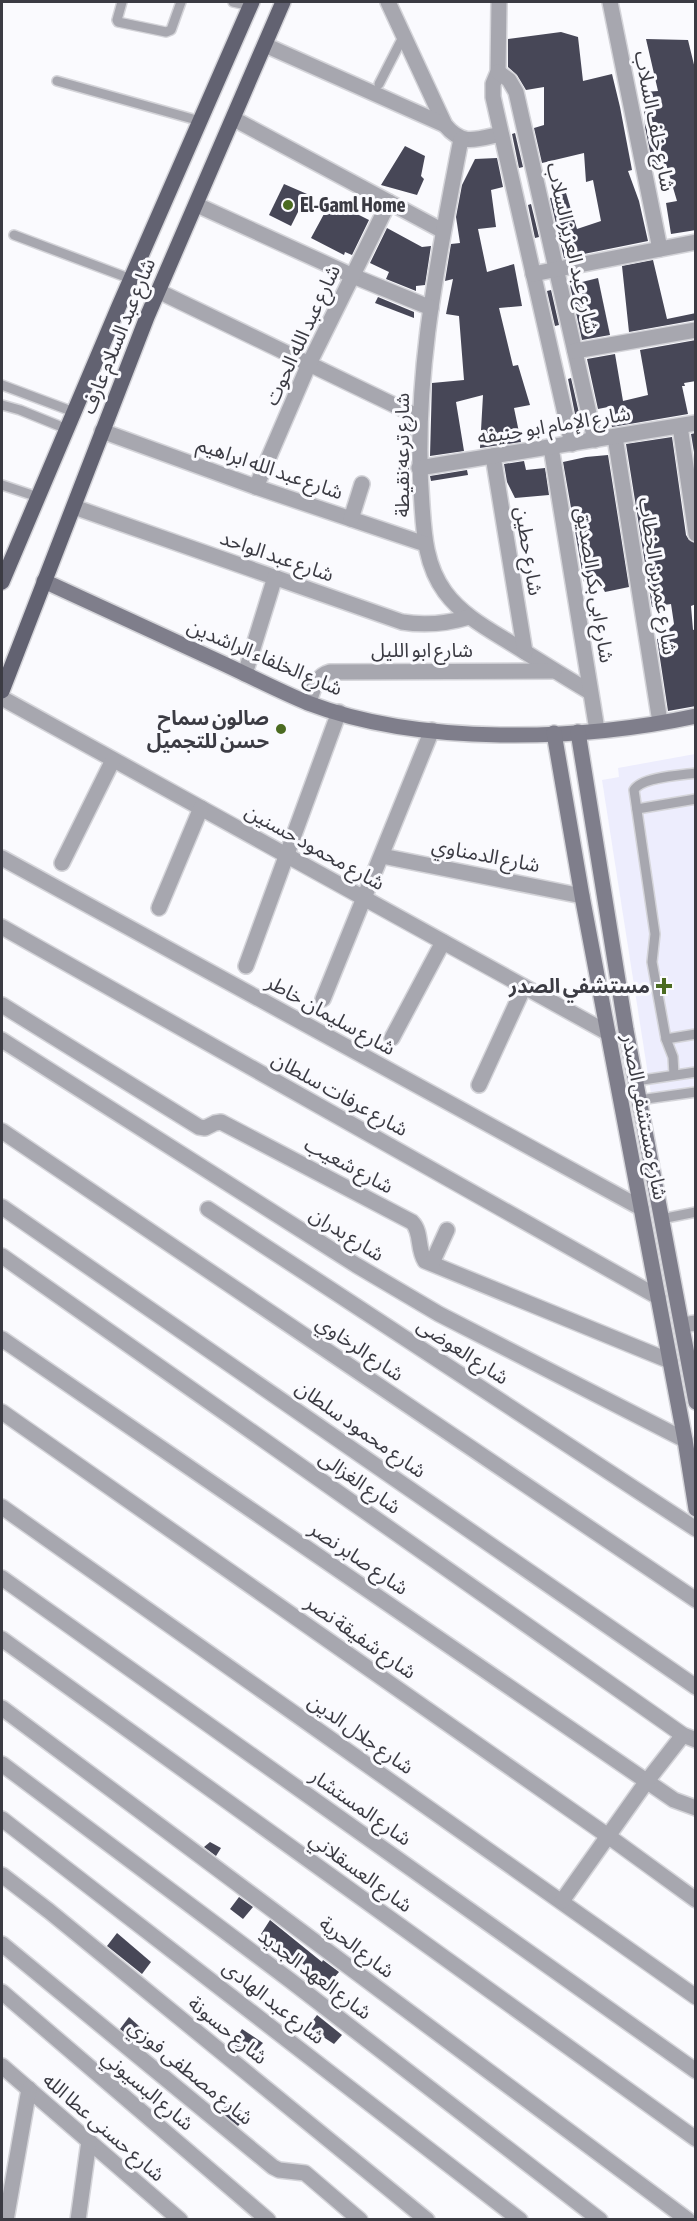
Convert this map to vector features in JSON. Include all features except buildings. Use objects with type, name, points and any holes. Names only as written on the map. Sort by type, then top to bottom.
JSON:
[{"type":"main road","name":"شارع عبد السلام عارف","points":[[2,691],[158,291],[284,2]]},
{"type":"main road","name":"شارع عبد السلام عارف","points":[[2,582],[131,279],[252,4]]},
{"type":"main road","name":"شارع الخلفاء الراشدين","points":[[44,581],[309,703],[357,718],[432,730],[496,734],[578,732],[696,716]]},
{"type":"main road","name":"شارع مستشفى الصدر","points":[[578,732],[639,1101],[662,1219],[688,1324],[696,1402]]},
{"type":"main road","name":"شارع مستشفى الصدر","points":[[554,733],[696,1509]]},
{"type":"street","points":[[388,2],[445,125]]},
{"type":"street","points":[[499,2],[498,72],[492,90],[572,444]]},
{"type":"street","name":"شارع خلف السلاب","points":[[610,2],[660,249]]},
{"type":"street","points":[[265,45],[445,125],[461,139],[470,140],[501,134]]},
{"type":"street","name":"شارع عبد العزيز السلاب","points":[[498,72],[509,80],[516,92],[596,440]]},
{"type":"street","points":[[234,119],[443,231]]},
{"type":"street","name":"شارع ترعه نقيطة","points":[[461,139],[431,308],[419,417],[419,468],[425,544],[436,577],[456,605],[469,617],[590,692]]},
{"type":"street","name":"شارع عبد الله الحوت","points":[[256,487],[309,364],[389,202]]},
{"type":"street","points":[[197,205],[353,276],[431,308]]},
{"type":"street","points":[[533,274],[696,242]]},
{"type":"street","points":[[158,291],[419,417]]},
{"type":"street","points":[[575,351],[696,330]]},
{"type":"street","points":[[688,424],[696,534]]},
{"type":"street","name":"شارع الإمام ابو حنيفه","points":[[419,468],[688,424]]},
{"type":"street","name":"شارع عبد الله ابراهيم","points":[[102,431],[256,487],[425,544]]},
{"type":"street","name":"شارع عمر بن الخطاب","points":[[615,437],[660,722]]},
{"type":"street","name":"شارع ابى بكر الصديق","points":[[551,447],[597,730]]},
{"type":"street","name":"شارع حطين","points":[[493,456],[525,652]]},
{"type":"street","points":[[351,519],[362,484]]},
{"type":"street","name":"شارع عبد الواحد","points":[[74,507],[402,622],[422,625],[438,624],[469,617]]},
{"type":"street","points":[[245,674],[275,577]]},
{"type":"street","name":"شارع ابو الليل","points":[[309,703],[316,681],[330,672],[555,671]]},
{"type":"street","name":"شارع محمود حسنين","points":[[2,698],[608,1032]]},
{"type":"street","points":[[246,966],[339,712]]},
{"type":"street","points":[[323,999],[432,730]]},
{"type":"street","points":[[62,863],[113,760]]},
{"type":"street","points":[[159,908],[201,808]]},
{"type":"street","name":"شارع الدمناوي","points":[[382,856],[582,896]]},
{"type":"street","name":"شارع سليمان خاطر","points":[[2,858],[641,1208]]},
{"type":"street","name":"شارع عرفات سلطان","points":[[2,927],[658,1297]]},
{"type":"street","points":[[392,1038],[443,942]]},
{"type":"street","points":[[479,1085],[524,987]]},
{"type":"street","name":"شارع شعيب","points":[[2,1005],[199,1127],[205,1128],[221,1122],[412,1222],[417,1228],[423,1257],[432,1263]]},
{"type":"street","name":"شارع بدران","points":[[2,1041],[356,1265],[439,1314],[685,1440]]},
{"type":"street","name":"شارع الرخاوي","points":[[2,1131],[696,1600]]},
{"type":"street","name":"شارع محمود سلطان","points":[[2,1207],[696,1687]]},
{"type":"street","name":"شارع العوضى","points":[[208,1209],[696,1529]]},
{"type":"street","points":[[447,1230],[432,1263],[670,1361]]},
{"type":"street","name":"شارع الغزالى","points":[[2,1256],[689,1738]]},
{"type":"street","name":"شارع صابر نصر","points":[[2,1339],[674,1800],[696,1808]]},
{"type":"street","name":"شارع شفيقة نصر","points":[[2,1412],[696,1900]]},
{"type":"street","name":"شارع جلال الدين","points":[[2,1507],[696,1997]]},
{"type":"street","name":"شارع المستشار","points":[[2,1578],[696,2071]]},
{"type":"street","name":"شارع العسقلاني","points":[[2,1639],[696,2139]]},
{"type":"street","name":"شارع الحرية","points":[[2,1708],[688,2220]]},
{"type":"street","points":[[561,1901],[647,1781],[689,1738]]},
{"type":"street","name":"شارع العهد الجديد","points":[[2,1764],[291,1981],[600,2220]]},
{"type":"street","name":"شارع عبد الهادى","points":[[2,1819],[520,2220]]},
{"type":"street","name":"شارع حسونة","points":[[2,1875],[428,2220]]},
{"type":"street","name":"شارع مصطفى فوزي","points":[[2,1944],[273,2167],[279,2170],[305,2173],[360,2220]]},
{"type":"street","name":"شارع البسيوني","points":[[2,1992],[268,2220]]},
{"type":"street","name":"شارع حسنى عطا الله","points":[[2,2066],[180,2220]]},
{"type":"street","points":[[6,2220],[29,2089]]},
{"type":"street","points":[[78,2220],[89,2141]]},
{"type":"lane","points":[[122,2],[118,22],[166,32],[171,30],[181,2]]},
{"type":"lane","points":[[233,2],[252,4]]},
{"type":"lane","points":[[379,84],[404,35]]},
{"type":"lane","points":[[57,81],[200,121]]},
{"type":"lane","points":[[14,235],[131,279]]},
{"type":"lane","points":[[2,385],[74,412]]},
{"type":"lane","points":[[2,405],[67,429]]},
{"type":"lane","points":[[2,485],[38,497]]},
{"type":"lane","points":[[674,1076],[674,1058],[666,1039],[652,962],[656,934],[634,790],[640,783],[696,773]]},
{"type":"lane","points":[[637,809],[696,799]]},
{"type":"lane","points":[[666,1039],[696,1034]]},
{"type":"lane","points":[[636,1081],[696,1072]]},
{"type":"lane","points":[[639,1101],[696,1092]]},
{"type":"lane","points":[[662,1219],[696,1212]]},
{"type":"shaded area","name":"مستشفي الصدر","points":[[695,754],[695,1086],[651,1094],[602,780],[619,777],[618,768]]},
{"type":"place","name":"El-Gaml Home","points":[[288,205]]},
{"type":"place","name":"صالون سماح حسن للتجميل","points":[[281,729]]},
{"type":"place","name":"مستشفي الصدر","points":[[664,986]]}]
